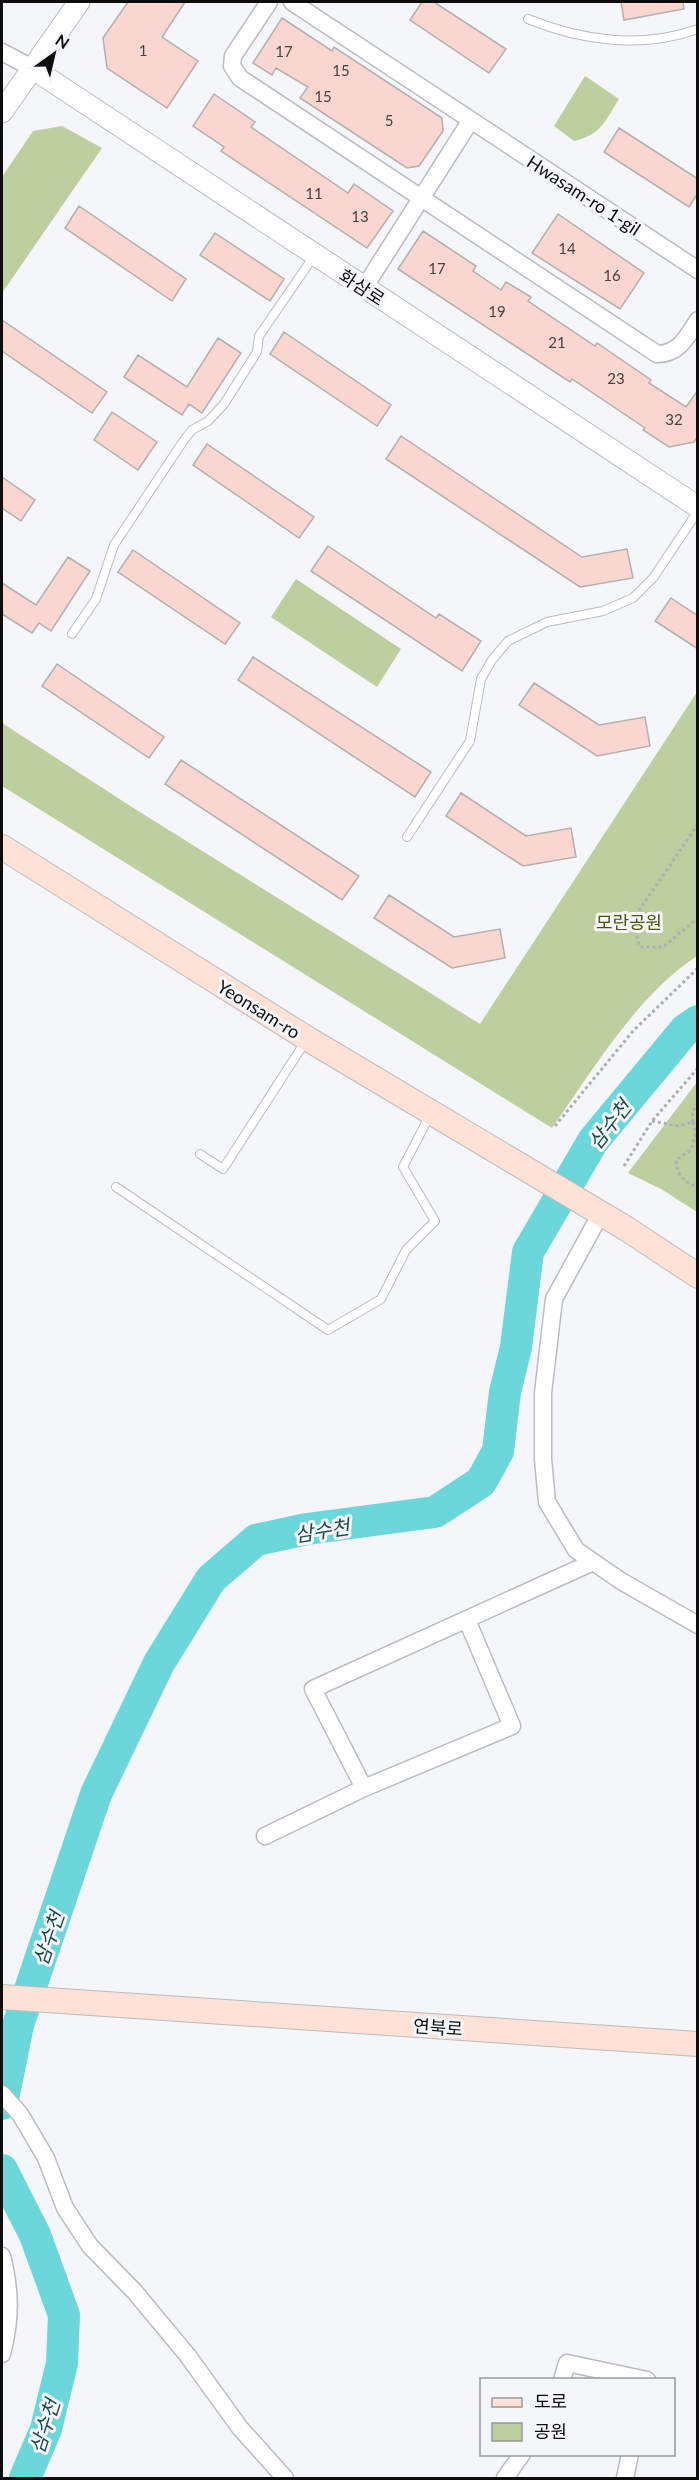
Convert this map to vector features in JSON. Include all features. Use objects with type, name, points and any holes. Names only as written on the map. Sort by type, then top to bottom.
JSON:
[{"type":"main road","name":"Yeonsam-ro","points":[[2,847],[308,1039],[595,1210]]},
{"type":"main road","points":[[595,1210],[698,1276]]},
{"type":"main road","name":"연북로","points":[[2,1997],[698,2044]]},
{"type":"street","points":[[2,112],[79,2]]},
{"type":"street","points":[[269,2],[233,56],[232,66],[240,78],[657,354],[668,354],[678,348],[698,320]]},
{"type":"street","name":"Hwasam-ro 1-gil","points":[[292,2],[698,270]]},
{"type":"street","points":[[2,52],[32,68]]},
{"type":"street","name":"화삼로","points":[[32,68],[315,256],[696,504]]},
{"type":"street","points":[[364,288],[471,120]]},
{"type":"street","points":[[595,1210],[554,1299],[543,1393],[543,1459],[546,1502],[576,1550],[621,1581],[698,1625]]},
{"type":"street","points":[[364,1788],[313,1689],[593,1562]]},
{"type":"street","points":[[265,1836],[364,1788],[512,1726],[467,1620]]},
{"type":"street","points":[[2,2094],[20,2114],[46,2158],[65,2208],[90,2246],[134,2291],[188,2356],[240,2428],[285,2478]]},
{"type":"street","points":[[2,2256],[10,2324],[2,2354]]},
{"type":"street","points":[[562,2378],[567,2363],[642,2378]]},
{"type":"street","points":[[505,2478],[521,2456]]},
{"type":"street","points":[[625,2478],[630,2456]]},
{"type":"lane","points":[[528,19],[561,31],[621,40],[667,38],[698,29]]},
{"type":"lane","points":[[72,634],[96,599],[114,545],[184,440],[192,430],[208,421],[219,410],[232,392],[257,352],[259,336],[315,256]]},
{"type":"lane","points":[[407,837],[470,741],[481,679],[492,660],[508,641],[547,622],[603,611],[633,598],[653,578],[696,504]]},
{"type":"lane","points":[[200,1154],[223,1170],[308,1039]]},
{"type":"lane","points":[[116,1187],[328,1330],[381,1299],[406,1250],[435,1221],[403,1167],[432,1112]]},
{"type":"path","points":[[698,824],[634,918],[633,928],[640,947],[663,947],[698,918]]},
{"type":"path","points":[[555,1126],[633,1031],[698,968]]},
{"type":"path","points":[[624,1166],[652,1121],[698,1068]]},
{"type":"path","points":[[698,1104],[692,1112],[696,1133],[691,1150],[676,1160],[677,1170],[684,1180],[698,1187]]},
{"type":"path","points":[[652,1121],[678,1126],[693,1122]]},
{"type":"green space","points":[[585,76],[619,99],[596,131],[574,141],[554,126]]},
{"type":"green space","points":[[62,126],[102,148],[2,293],[2,177],[33,131]]},
{"type":"green space","points":[[296,579],[401,649],[377,687],[271,617]]},
{"type":"green space","name":"모란공원","points":[[697,692],[697,956],[675,972],[636,1012],[600,1058],[552,1128],[2,786],[2,723],[135,809],[480,1024]]},
{"type":"green space","points":[[697,1082],[697,1212],[661,1189],[628,1173]]},
{"type":"building","points":[[128,2],[185,2],[162,37],[198,61],[167,108],[107,68],[103,38]]},
{"type":"building","points":[[422,2],[434,2],[506,49],[489,73],[410,20]]},
{"type":"building","points":[[621,2],[683,2],[684,9],[624,20]]},
{"type":"building","points":[[282,18],[332,51],[334,47],[442,118],[443,131],[419,166],[407,168],[300,98],[308,87],[276,68],[272,75],[253,63]]},
{"type":"building","points":[[214,94],[255,122],[251,127],[348,193],[354,184],[393,211],[367,248],[221,151],[224,147],[193,126]]},
{"type":"building","points":[[619,128],[698,179],[698,193],[689,207],[604,152]]},
{"type":"building","points":[[79,206],[186,279],[172,301],[65,228]]},
{"type":"building","points":[[558,214],[644,273],[620,309],[532,253]]},
{"type":"building","points":[[423,231],[476,266],[473,271],[501,290],[506,282],[531,297],[528,301],[595,346],[597,343],[651,380],[649,383],[686,407],[698,390],[698,436],[694,442],[669,447],[572,379],[570,382],[398,269]]},
{"type":"building","points":[[215,233],[284,279],[270,301],[200,255]]},
{"type":"building","points":[[2,320],[107,392],[92,413],[2,351]]},
{"type":"building","points":[[284,332],[391,405],[377,426],[270,354]]},
{"type":"building","points":[[218,338],[241,353],[202,413],[189,404],[182,415],[124,377],[138,355],[187,387]]},
{"type":"building","points":[[112,412],[157,442],[138,470],[94,440]]},
{"type":"building","points":[[401,436],[582,557],[627,549],[633,578],[580,587],[386,459]]},
{"type":"building","points":[[207,444],[314,517],[299,538],[193,465]]},
{"type":"building","points":[[2,477],[35,500],[21,521],[2,508]]},
{"type":"building","points":[[328,546],[436,618],[439,614],[481,641],[462,671],[311,571]]},
{"type":"building","points":[[133,550],[240,623],[225,644],[118,572]]},
{"type":"building","points":[[68,557],[90,571],[51,631],[39,623],[32,633],[2,614],[2,583],[36,605]]},
{"type":"building","points":[[671,598],[698,616],[698,649],[655,621]]},
{"type":"building","points":[[253,657],[431,772],[415,797],[238,680]]},
{"type":"building","points":[[57,664],[164,737],[149,758],[42,686]]},
{"type":"building","points":[[534,683],[599,725],[645,717],[650,746],[597,756],[519,705]]},
{"type":"building","points":[[181,760],[359,876],[342,900],[165,784]]},
{"type":"building","points":[[461,793],[526,836],[571,828],[576,857],[523,866],[446,816]]},
{"type":"building","points":[[389,895],[454,937],[500,929],[505,958],[452,968],[374,918]]},
{"type":"waterway","name":"삼수천","points":[[2,2104],[18,2025],[96,1794],[159,1663],[211,1579],[256,1540],[307,1529],[435,1512],[481,1482],[498,1451],[505,1392],[516,1347],[528,1252],[593,1141],[685,1030],[698,1021]]},
{"type":"waterway","name":"삼수천","points":[[2,2170],[35,2235],[64,2315],[62,2363],[46,2429],[25,2478]]}]
